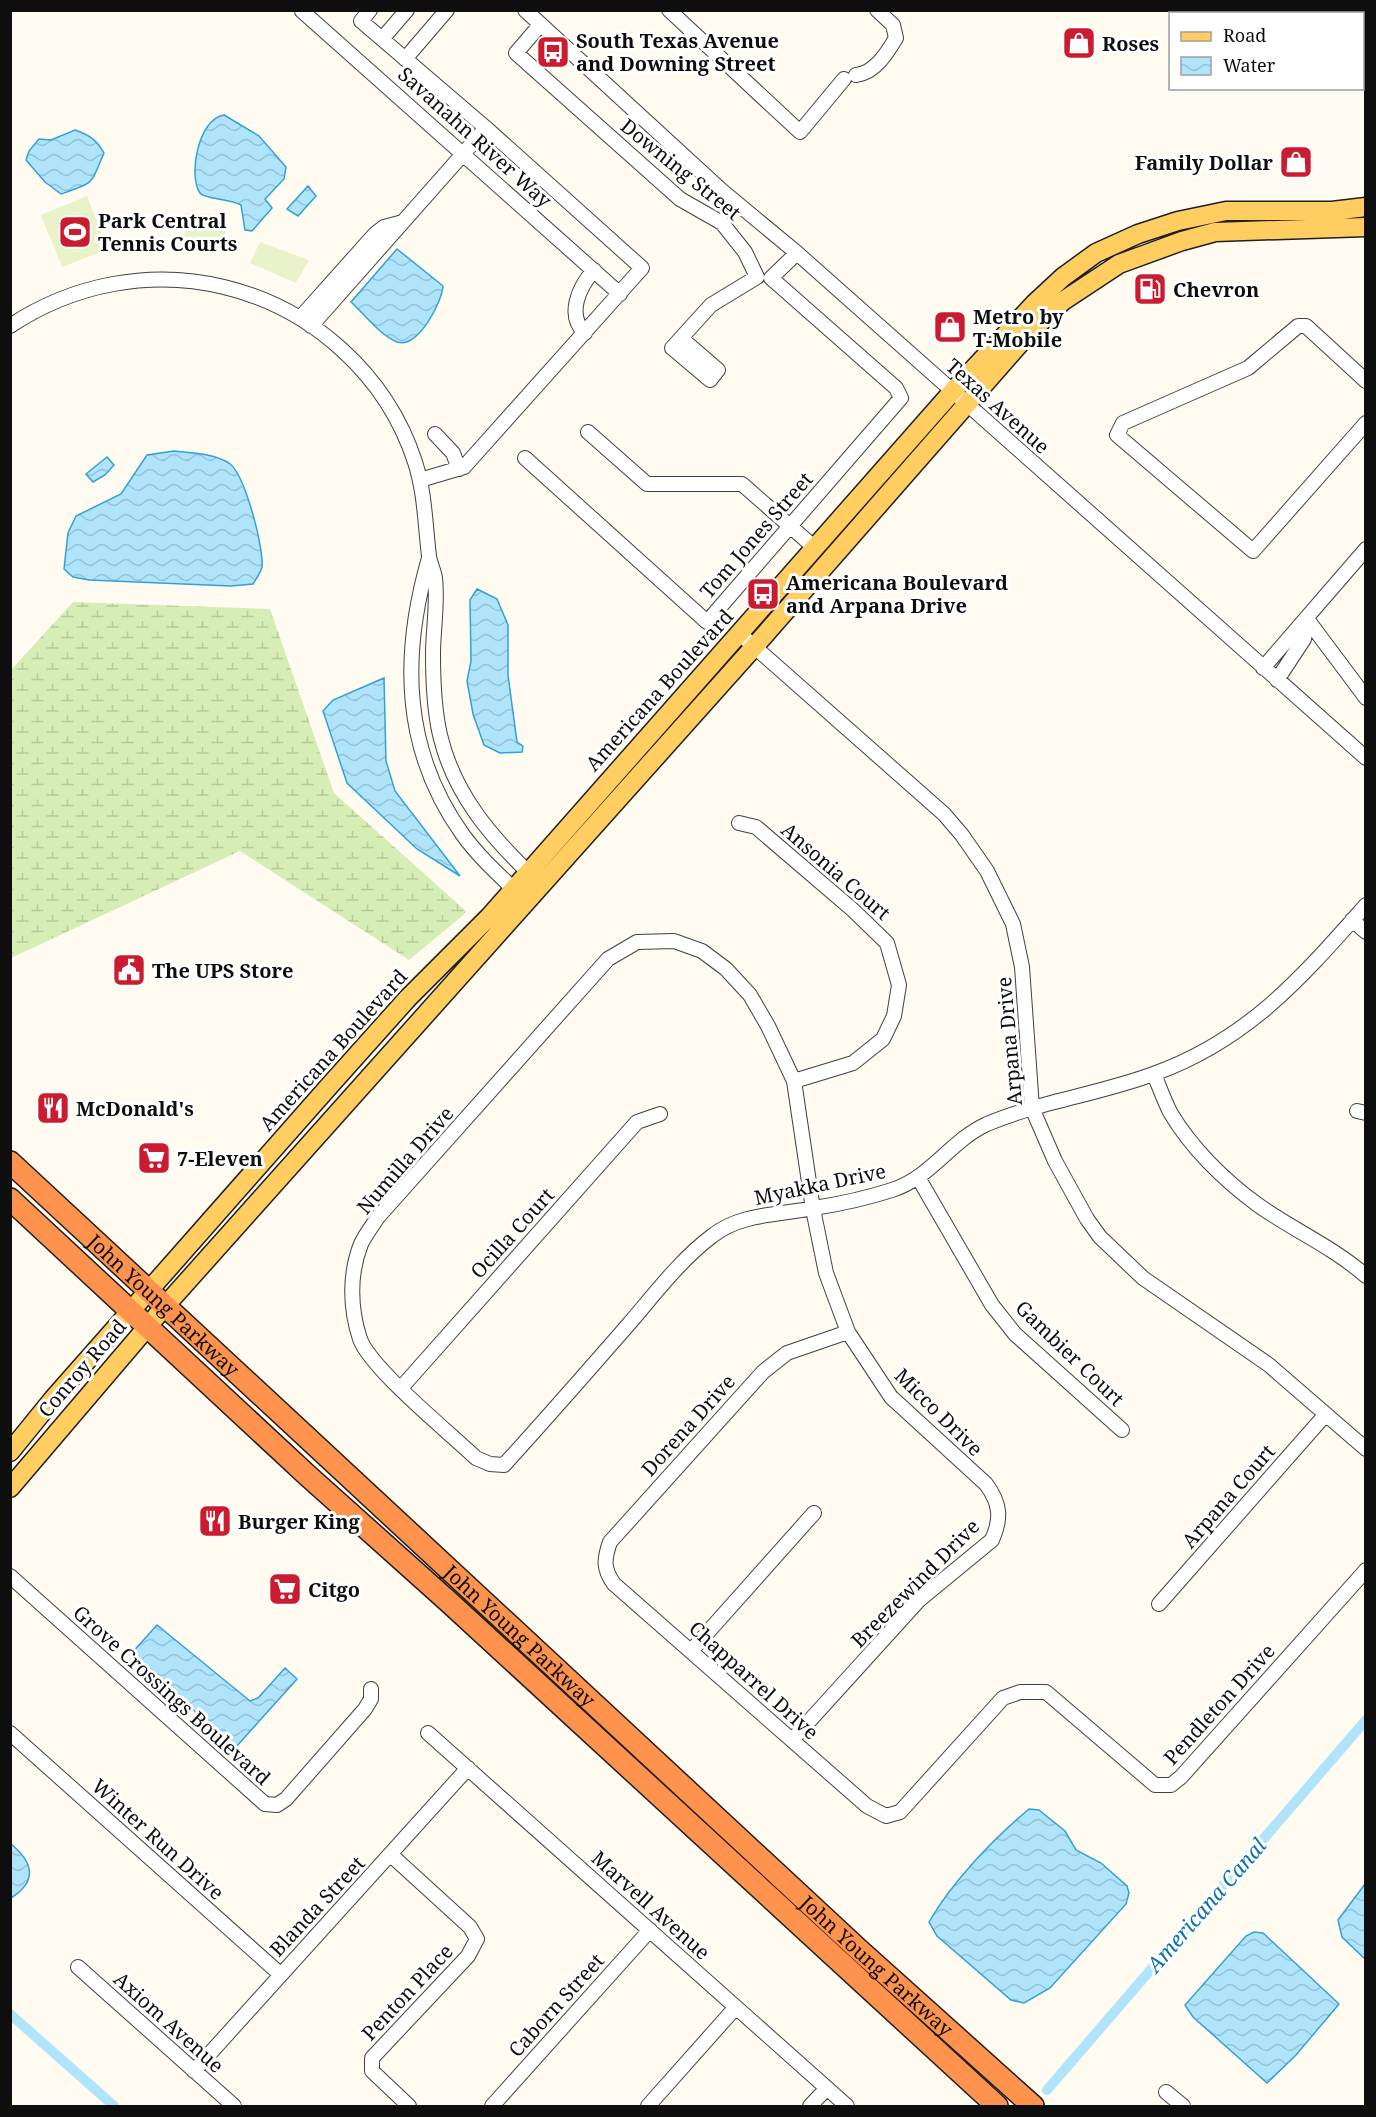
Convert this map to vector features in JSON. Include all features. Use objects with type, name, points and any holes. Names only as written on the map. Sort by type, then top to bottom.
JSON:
[{"type":"highway","name":"John Young Parkway","points":[[10,1162],[858,1948],[1033,2106]]},
{"type":"highway","name":"John Young Parkway","points":[[10,1199],[813,1940],[997,2106]]},
{"type":"highway","points":[[813,1940],[840,1950],[858,1948]]},
{"type":"main road","name":"Americana Boulevard","points":[[166,1305],[425,1013],[520,894],[815,548],[953,391],[1035,303],[1063,277],[1096,253],[1137,234],[1178,221],[1226,211],[1332,211],[1365,207]]},
{"type":"main road","points":[[1178,221],[1182,241]]},
{"type":"main road","name":"Americana Boulevard","points":[[534,878],[754,647],[1029,333],[1063,301],[1119,264],[1182,241],[1215,232],[1365,227]]},
{"type":"main road","name":"Americana Boulevard","points":[[149,1290],[408,998],[520,894]]},
{"type":"main road","points":[[408,998],[425,1013]]},
{"type":"main road","points":[[325,1126],[333,1103],[331,1084]]},
{"type":"main road","name":"Conroy Road","points":[[10,1452],[149,1290]]},
{"type":"main road","name":"Conroy Road","points":[[10,1488],[166,1305]]},
{"type":"street","points":[[370,10],[361,21],[486,128],[642,268],[464,467],[420,480]]},
{"type":"street","points":[[382,39],[406,10]]},
{"type":"street","points":[[405,58],[447,10]]},
{"type":"street","name":"Texas Avenue","points":[[525,10],[721,190],[797,253],[968,404],[1365,759]]},
{"type":"street","points":[[669,10],[800,132],[850,77],[864,74],[874,67],[897,38],[893,25],[878,10]]},
{"type":"street","name":"Savanahn River Way","points":[[302,11],[620,294]]},
{"type":"street","name":"Downing Street","points":[[540,25],[516,53],[680,199],[722,223],[745,252],[757,277],[711,305],[681,338]]},
{"type":"street","points":[[306,322],[375,234],[384,227],[403,222],[486,128]]},
{"type":"street","name":"Tom Jones Street","points":[[525,458],[707,622],[901,398],[896,388],[771,278],[797,253]]},
{"type":"street","points":[[585,333],[578,326],[575,313],[580,288],[594,270]]},
{"type":"street","points":[[10,326],[75,293],[128,281],[160,279],[208,283],[262,299],[306,322],[344,351],[374,384],[406,437],[420,480],[427,513],[429,558],[435,578],[434,694],[440,735],[450,768],[471,810],[498,843],[534,878]]},
{"type":"street","points":[[1365,381],[1306,326],[1299,326],[1289,330],[1248,368],[1123,423],[1118,435],[1253,551],[1365,423]]},
{"type":"street","points":[[588,432],[647,484],[742,484],[815,548]]},
{"type":"street","points":[[435,434],[453,453],[459,469]]},
{"type":"street","points":[[1263,668],[1365,549]]},
{"type":"street","points":[[429,558],[414,626],[411,670],[416,736],[437,793],[453,821],[472,847],[520,894]]},
{"type":"street","points":[[1277,680],[1304,639],[1307,619]]},
{"type":"street","points":[[1307,619],[1365,698]]},
{"type":"street","name":"Arpana Drive","points":[[740,634],[944,814],[987,871],[1013,924],[1022,967],[1032,1108],[1055,1161],[1087,1219],[1100,1237],[1143,1278],[1269,1365],[1365,1449]]},
{"type":"street","name":"Ansonia Court","points":[[739,823],[756,827],[853,910],[887,943],[899,985],[894,1016],[884,1038],[853,1063],[794,1081]]},
{"type":"street","name":"Myakka Drive","points":[[476,1458],[490,1464],[504,1465],[669,1278],[713,1235],[741,1221],[868,1197],[920,1179],[969,1132],[1032,1108],[1154,1074],[1188,1060],[1252,1021],[1290,989],[1365,904]]},
{"type":"street","points":[[1352,920],[1365,932]]},
{"type":"street","name":"Micco Drive","points":[[608,959],[637,942],[674,941],[702,951],[726,969],[750,995],[768,1026],[794,1081],[813,1209],[826,1273],[848,1332],[891,1397],[986,1484],[997,1500]]},
{"type":"street","name":"Numilla Drive","points":[[476,1458],[379,1368],[361,1341],[352,1301],[353,1274],[361,1244],[378,1217],[608,959]]},
{"type":"street","points":[[1154,1074],[1170,1112],[1194,1145],[1224,1177],[1258,1205],[1342,1257],[1365,1276]]},
{"type":"street","name":"Ocilla Court","points":[[401,1388],[637,1122],[660,1114]]},
{"type":"street","name":"Gambier Court","points":[[920,1179],[992,1305],[1016,1334],[1122,1430]]},
{"type":"street","name":"Dorena Drive","points":[[614,1584],[606,1573],[604,1558],[610,1542],[763,1372],[787,1353],[848,1332]]},
{"type":"street","name":"Arpana Court","points":[[1159,1604],[1326,1414]]},
{"type":"street","name":"Breezewind Drive","points":[[792,1740],[919,1600],[992,1540],[998,1528],[997,1500]]},
{"type":"street","points":[[692,1650],[814,1513]]},
{"type":"street","name":"Pendleton Drive","points":[[867,1806],[886,1816],[900,1812],[1003,1698],[1020,1692],[1046,1692],[1155,1785],[1171,1785],[1181,1777],[1365,1570]]},
{"type":"street","name":"Grove Crossings Boulevard","points":[[10,1576],[265,1804],[277,1805],[286,1799],[365,1709],[371,1699],[370,1689]]},
{"type":"street","name":"Chapparrel Drive","points":[[614,1584],[692,1650],[867,1806]]},
{"type":"street","name":"Winter Run Drive","points":[[10,1733],[280,1974]]},
{"type":"street","name":"Marvell Avenue","points":[[428,1733],[847,2106]]},
{"type":"street","name":"Blanda Street","points":[[194,2071],[468,1768]]},
{"type":"street","name":"Penton Place","points":[[391,1855],[470,1927],[477,1939],[468,1956],[372,2058],[372,2070],[409,2106]]},
{"type":"street","name":"Caborn Street","points":[[492,2106],[650,1930]]},
{"type":"street","name":"Axiom Avenue","points":[[78,1967],[234,2106]]},
{"type":"street","points":[[648,2106],[736,2007]]},
{"type":"street","points":[[810,2106],[827,2088]]},
{"type":"street","points":[[1166,2092],[1183,2106]]},
{"type":"green space","name":"Park Central Tennis Courts","points":[[87,196],[108,249],[62,267],[41,215]]},
{"type":"green space","points":[[185,213],[226,214],[225,249],[184,248]]},
{"type":"green space","points":[[260,242],[309,260],[296,283],[250,263]]},
{"type":"green space","points":[[73,602],[270,609],[334,793],[467,912],[409,960],[240,851],[11,958],[11,670]]},
{"type":"water","points":[[224,115],[259,136],[286,167],[284,179],[265,199],[272,208],[252,231],[245,230],[241,205],[202,195],[197,185],[195,162],[202,137],[215,119]]},
{"type":"water","points":[[75,130],[92,138],[104,153],[90,181],[61,194],[45,182],[26,160],[29,151],[39,139],[51,140]]},
{"type":"water","points":[[308,186],[316,196],[298,216],[287,209]]},
{"type":"water","points":[[397,249],[443,286],[434,313],[428,323],[421,332],[405,342],[397,342],[385,335],[351,302]]},
{"type":"water","points":[[174,451],[216,457],[229,463],[235,470],[247,496],[260,544],[262,567],[253,584],[231,586],[89,580],[73,577],[64,569],[68,533],[76,516],[121,494],[147,455]]},
{"type":"water","points":[[107,457],[114,465],[105,475],[93,482],[86,474]]},
{"type":"water","points":[[477,589],[497,599],[508,625],[508,675],[517,742],[523,746],[522,752],[500,753],[484,745],[473,714],[467,681],[471,661],[470,600]]},
{"type":"water","points":[[384,678],[386,761],[395,791],[460,876],[417,849],[347,783],[323,711],[333,700]]},
{"type":"water","points":[[157,1625],[250,1701],[258,1698],[285,1668],[297,1679],[236,1747],[130,1655]]},
{"type":"water","points":[[1029,1809],[1039,1810],[1065,1831],[1076,1850],[1101,1863],[1127,1886],[1129,1893],[1126,1904],[1050,1988],[1024,2003],[1011,2000],[937,1936],[929,1922],[949,1892],[974,1862]]},
{"type":"water","points":[[11,1844],[28,1865],[29,1878],[20,1892],[11,1898]]},
{"type":"water","points":[[1365,1884],[1365,1959],[1342,1937],[1338,1920]]},
{"type":"water","points":[[1254,1932],[1263,1933],[1339,2004],[1296,2055],[1267,2083],[1193,2017],[1185,2005],[1246,1936]]},
{"type":"waterway","name":"Americana Canal","points":[[1047,2090],[1366,1720]]},
{"type":"waterway","points":[[10,2014],[114,2106]]},
{"type":"place","name":"Roses","points":[[1079,43]]},
{"type":"place","name":"South Texas Avenue and Downing Street","points":[[553,52]]},
{"type":"place","name":"Family Dollar","points":[[1296,162]]},
{"type":"place","name":"Park Central Tennis Courts","points":[[75,232]]},
{"type":"place","name":"Chevron","points":[[1150,289]]},
{"type":"place","name":"Metro by T-Mobile","points":[[950,327]]},
{"type":"place","name":"Americana Boulevard and Arpana Drive","points":[[763,594]]},
{"type":"place","name":"The UPS Store","points":[[129,970]]},
{"type":"place","name":"McDonald's","points":[[53,1108]]},
{"type":"place","name":"7-Eleven","points":[[154,1158]]},
{"type":"place","name":"Burger King","points":[[215,1521]]},
{"type":"place","name":"Citgo","points":[[285,1589]]}]
